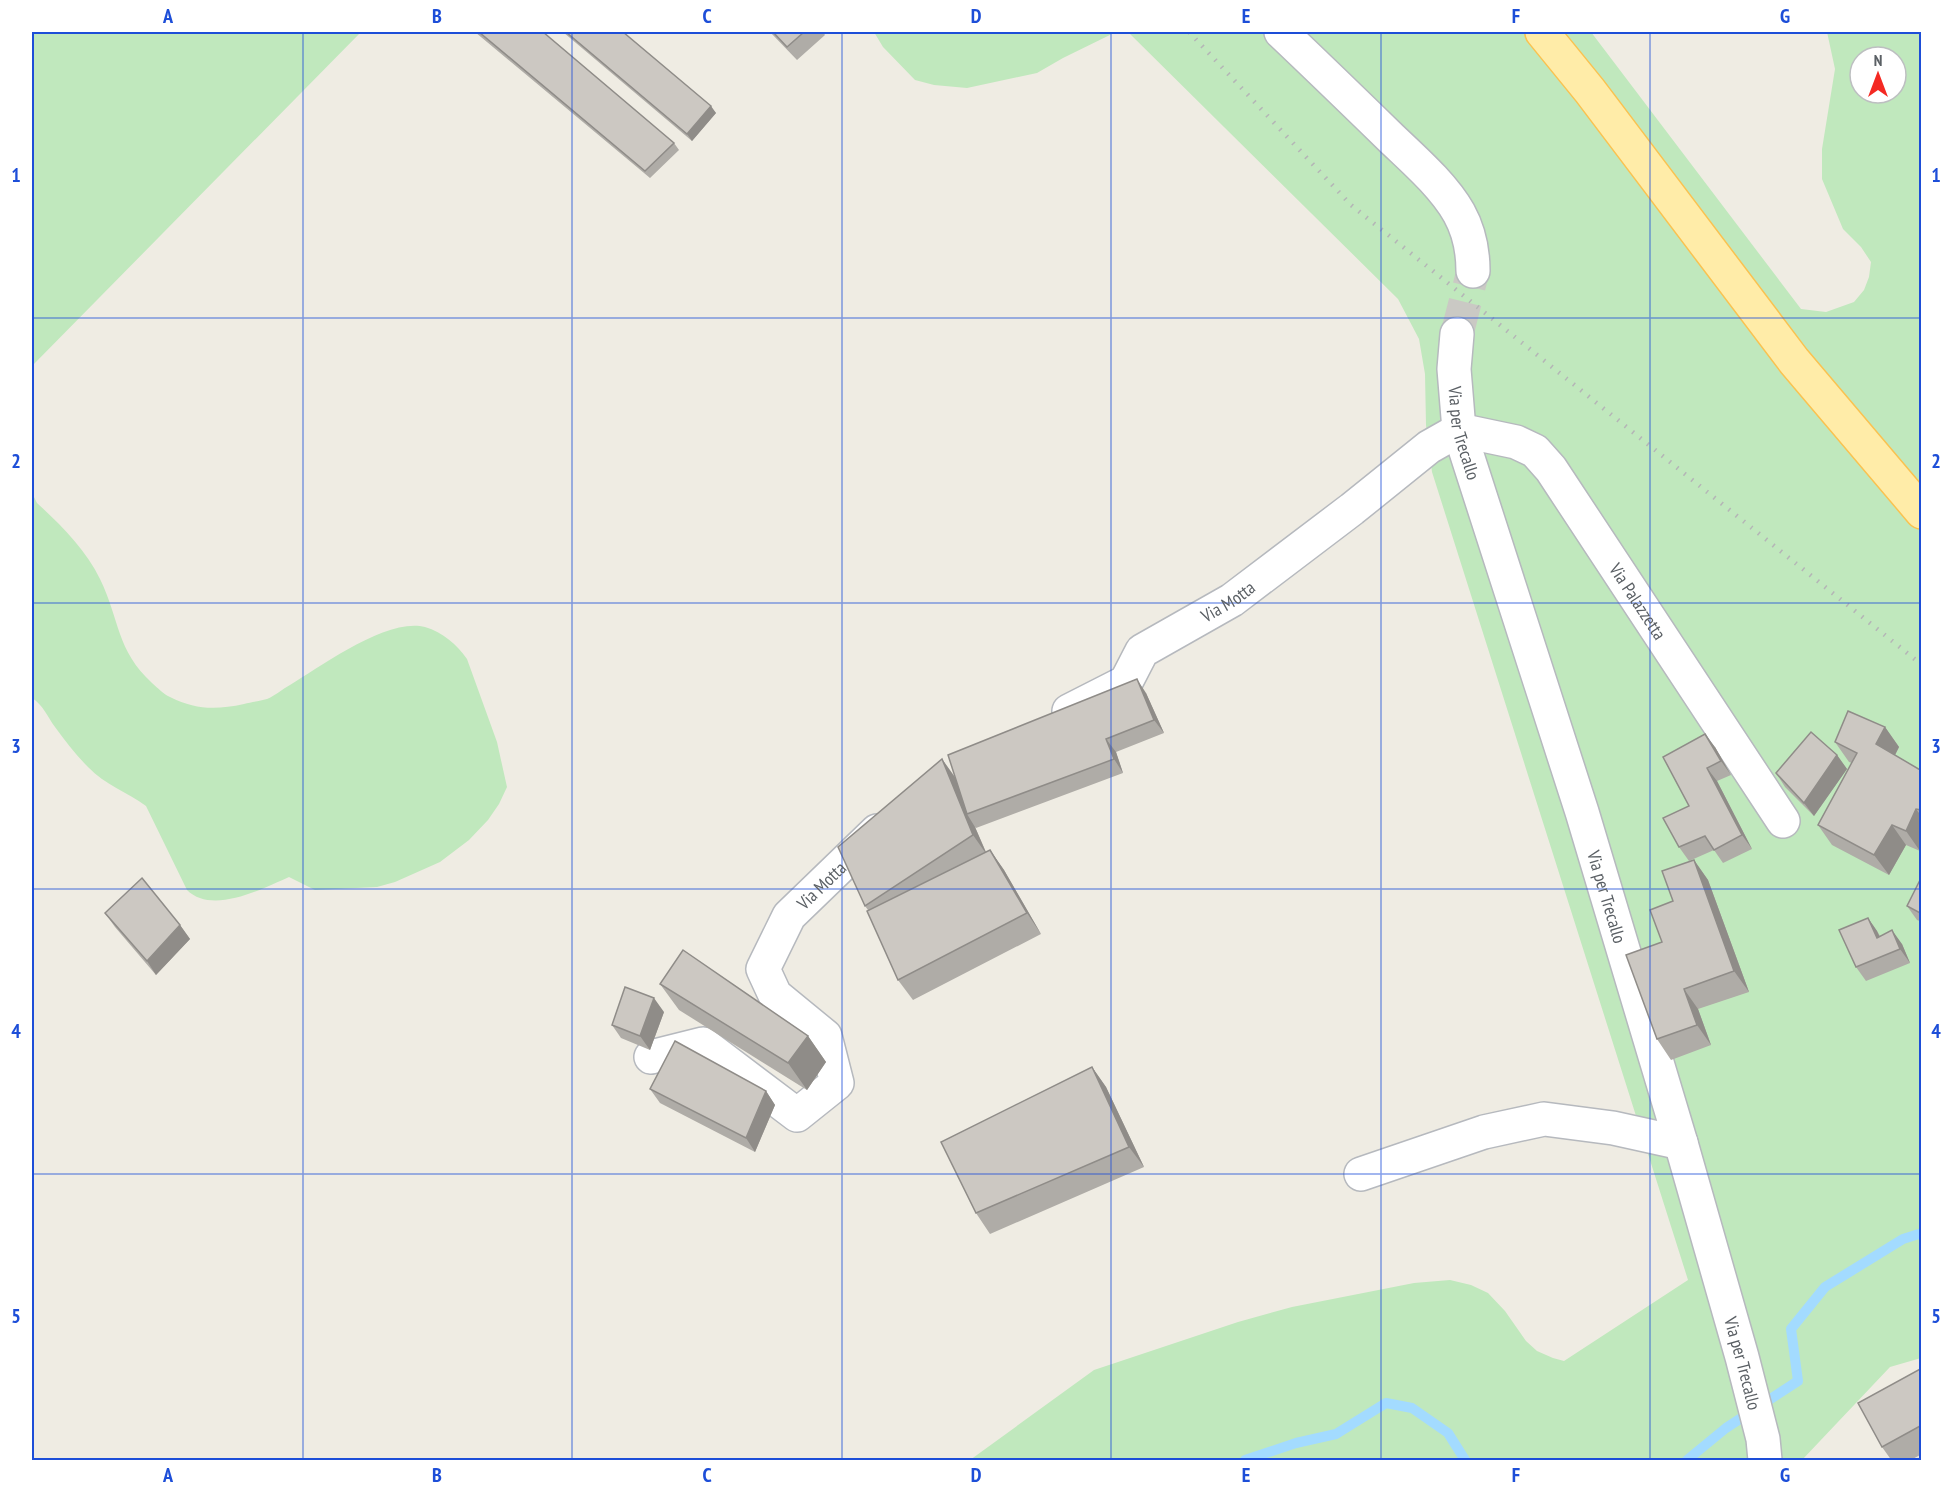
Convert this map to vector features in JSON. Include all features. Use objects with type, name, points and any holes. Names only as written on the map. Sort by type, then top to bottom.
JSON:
[{"type":"main road","points":[[1542,32],[1590,91],[1794,361],[1922,512]]},
{"type":"street","points":[[1281,32],[1439,186],[1459,213],[1473,254],[1473,271]]},
{"type":"street","name":"Via per Trecallo","points":[[1457,334],[1454,369],[1459,430],[1581,812],[1681,1143],[1742,1357],[1764,1450]]},
{"type":"street","name":"Via Motta","points":[[1042,724],[1126,682],[1143,651],[1232,600],[1429,447],[1459,430]]},
{"type":"street","name":"Via Palazzetta","points":[[1459,430],[1516,442],[1535,451],[1551,469],[1783,821]]},
{"type":"street","name":"Via Motta","points":[[651,1057],[703,1044],[797,1115],[837,1083],[825,1036],[775,996],[763,969],[789,916],[868,839],[903,809]]},
{"type":"street","points":[[1361,1174],[1484,1132],[1544,1119],[1613,1128],[1681,1143]]},
{"type":"green space","points":[[32,32],[361,32],[32,366]]},
{"type":"green space","points":[[874,32],[1116,32],[1037,73],[967,88],[934,85],[915,80],[883,47]]},
{"type":"green space","points":[[1128,32],[1591,32],[1801,309],[1826,312],[1854,302],[1864,290],[1871,262],[1861,247],[1843,229],[1822,179],[1822,149],[1835,69],[1827,32],[1921,32],[1921,1358],[1890,1367],[1802,1460],[970,1460],[1094,1370],[1238,1322],[1292,1307],[1414,1283],[1450,1280],[1471,1285],[1488,1293],[1505,1311],[1526,1341],[1537,1351],[1564,1361],[1688,1280],[1432,472],[1426,425],[1425,374],[1419,339],[1398,299]]},
{"type":"green space","points":[[32,493],[37,503],[72,538],[88,558],[107,594],[125,646],[140,671],[167,696],[179,701],[197,707],[215,708],[264,700],[355,645],[393,629],[410,626],[425,627],[444,636],[467,659],[497,742],[507,787],[488,820],[469,840],[440,862],[395,882],[377,887],[315,890],[289,877],[251,893],[223,900],[197,897],[187,890],[146,806],[95,773],[71,748],[42,707],[32,698]]},
{"type":"building","points":[[479,32],[543,32],[674,143],[645,171]]},
{"type":"building","points":[[566,32],[623,32],[711,106],[687,134]]},
{"type":"building","points":[[773,32],[804,32],[787,47]]},
{"type":"building","points":[[1137,679],[1154,720],[1106,739],[1114,759],[967,814],[948,755]]},
{"type":"building","points":[[1848,711],[1885,727],[1876,744],[1922,771],[1922,810],[1916,809],[1906,831],[1892,825],[1874,855],[1818,825],[1857,753],[1835,742]]},
{"type":"building","points":[[1811,732],[1837,755],[1804,803],[1776,773]]},
{"type":"building","points":[[1705,734],[1721,761],[1707,768],[1742,835],[1714,850],[1705,836],[1679,847],[1663,818],[1689,806],[1663,757]]},
{"type":"building","points":[[942,759],[973,835],[865,906],[838,847]]},
{"type":"building","points":[[990,850],[1027,913],[898,980],[867,911]]},
{"type":"building","points":[[1694,860],[1734,971],[1684,989],[1697,1025],[1657,1039],[1626,955],[1662,942],[1650,910],[1673,901],[1662,871]]},
{"type":"building","points":[[1922,876],[1922,914],[1907,906]]},
{"type":"building","points":[[142,878],[180,925],[147,961],[105,913]]},
{"type":"building","points":[[1868,918],[1877,938],[1892,930],[1900,949],[1856,967],[1839,930]]},
{"type":"building","points":[[683,950],[808,1036],[788,1063],[660,984]]},
{"type":"building","points":[[625,987],[654,998],[640,1036],[612,1025]]},
{"type":"building","points":[[675,1041],[766,1091],[746,1138],[650,1089]]},
{"type":"building","points":[[1092,1067],[1129,1147],[976,1213],[941,1142]]},
{"type":"building","points":[[1922,1368],[1922,1425],[1882,1447],[1858,1403]]},
{"type":"waterway","points":[[1687,1460],[1726,1428],[1798,1381],[1791,1329],[1825,1287],[1903,1239],[1922,1233]]},
{"type":"waterway","points":[[1245,1460],[1296,1443],[1336,1434],[1386,1403],[1412,1408],[1448,1433],[1465,1460]]},
{"type":"tunnel","points":[[1457,334],[1473,271]]},
{"type":"railway","points":[[1189,32],[1351,205],[1922,665]]}]
